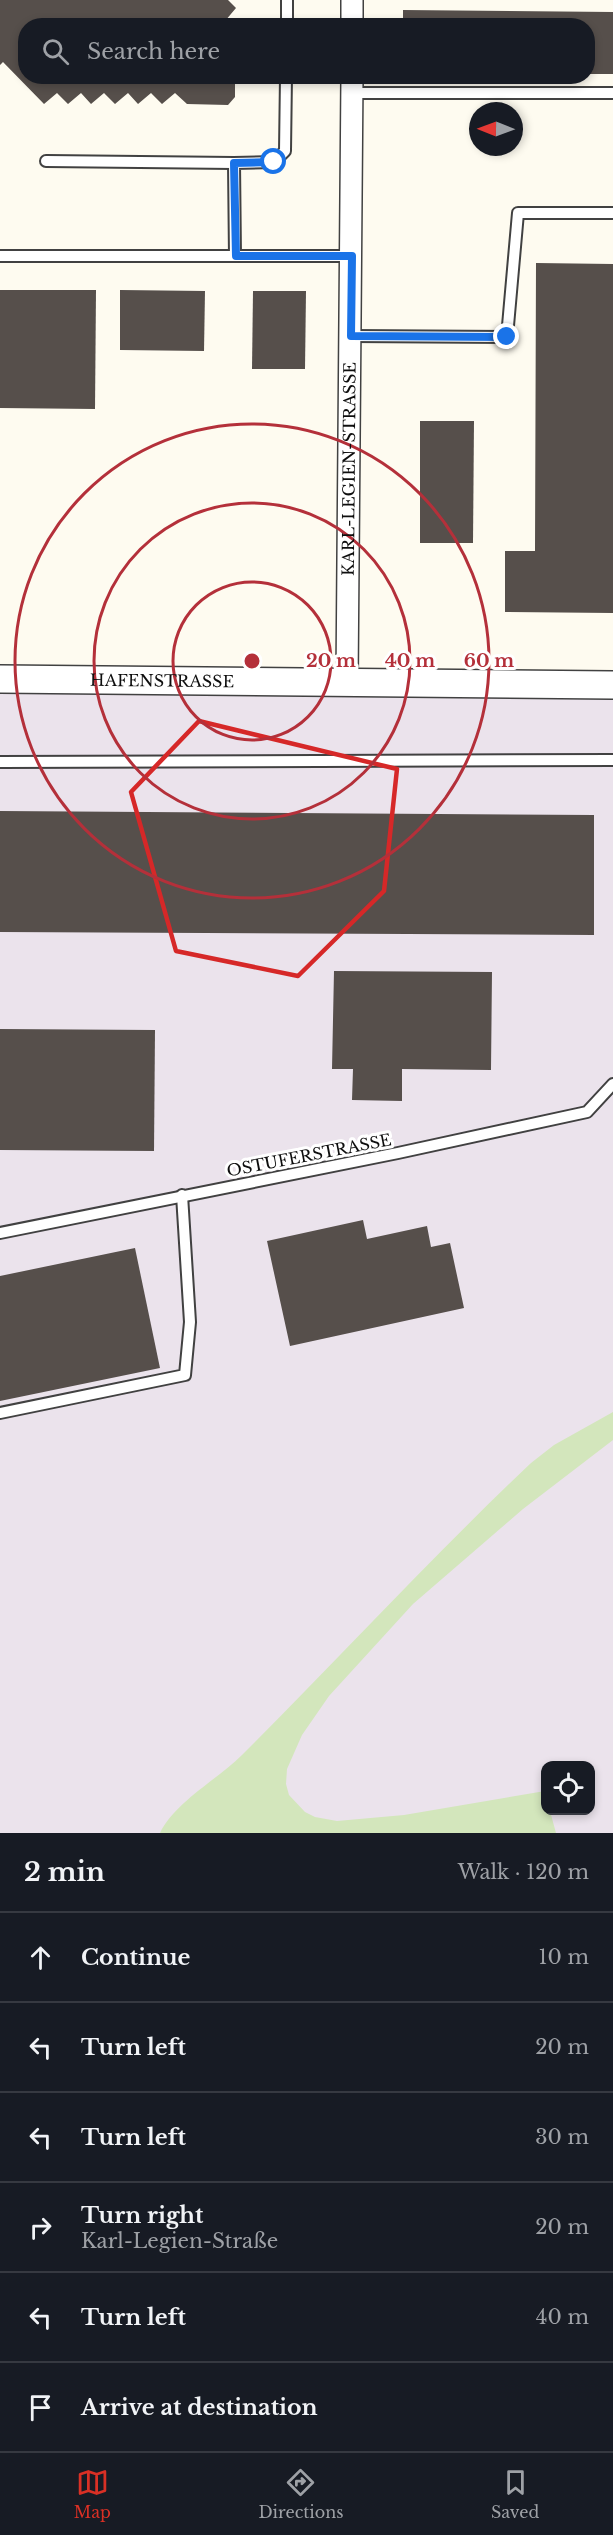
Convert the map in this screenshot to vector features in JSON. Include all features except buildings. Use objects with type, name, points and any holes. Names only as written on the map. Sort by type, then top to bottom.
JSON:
[{"type":"street","points":[[352,0],[352,18]]},
{"type":"street","name":"KARL-LEGIEN-STRASSE","points":[[347,682],[352,85]]},
{"type":"street","name":"HAFENSTRASSE","points":[[0,679],[613,685]]},
{"type":"lane","points":[[287,0],[287,18]]},
{"type":"lane","points":[[46,161],[274,162],[285,151],[286,84]]},
{"type":"lane","points":[[352,85],[613,93]]},
{"type":"lane","points":[[234,163],[236,256]]},
{"type":"lane","points":[[351,336],[507,337],[518,213],[613,213]]},
{"type":"lane","points":[[0,256],[352,256]]},
{"type":"lane","points":[[0,762],[613,760]]},
{"type":"lane","name":"OSTUFERSTRASSE","points":[[0,1233],[398,1153],[587,1112],[613,1084]]},
{"type":"lane","points":[[0,1413],[185,1375],[190,1322],[182,1195]]},
{"type":"highlighted area","points":[[199,721],[397,769],[384,891],[298,976],[176,951],[131,792]]},
{"type":"shaded area","points":[[0,694],[613,695],[613,1833],[0,1833]]},
{"type":"green space","points":[[613,1412],[613,1440],[523,1509],[413,1604],[329,1696],[302,1735],[287,1769],[286,1784],[289,1795],[305,1812],[315,1817],[337,1821],[404,1815],[541,1792],[541,1815],[551,1815],[556,1833],[160,1833],[186,1801],[242,1755],[458,1535],[531,1463],[554,1445]]},
{"type":"route","points":[[274,162],[234,163],[236,256],[352,256],[351,336],[507,337]]}]
